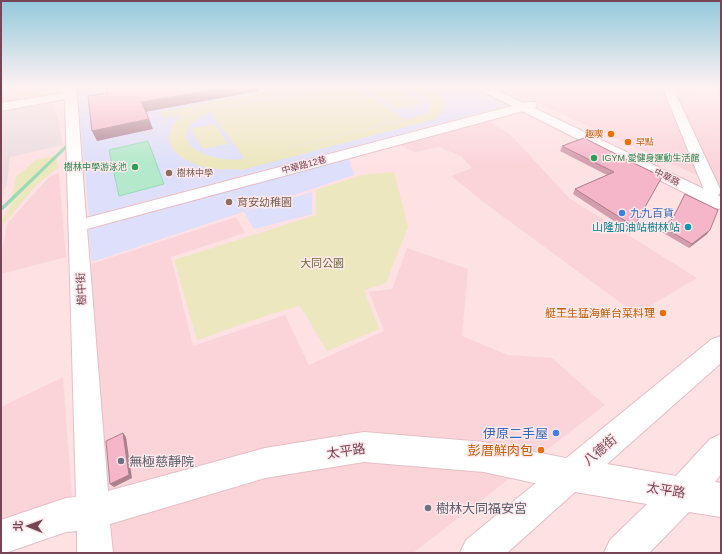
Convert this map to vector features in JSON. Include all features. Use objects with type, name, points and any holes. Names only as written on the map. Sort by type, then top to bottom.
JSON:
[{"type":"street","name":"樹中街","points":[[71,114],[95,553]]},
{"type":"street","name":"中華路12巷","points":[[78,226],[498,114]]},
{"type":"street","name":"中華路","points":[[543,114],[715,197]]},
{"type":"street","points":[[678,114],[715,197]]},
{"type":"street","name":"八德街","points":[[479,553],[721,347]]},
{"type":"street","name":"太平路","points":[[1,537],[66,515],[93,512],[265,463],[364,447],[484,457],[571,475],[721,500]]},
{"type":"street","points":[[623,553],[683,493],[721,450]]},
{"type":"shaded area","points":[[1,114],[56,114],[63,145],[10,157],[7,185],[1,194]]},
{"type":"shaded area","name":"樹林中學","points":[[78,114],[476,114],[89,216]]},
{"type":"shaded area","points":[[561,114],[721,114],[721,186]]},
{"type":"shaded area","points":[[486,120],[510,134],[569,198],[697,278],[636,314],[490,207],[451,176],[472,168],[461,156],[438,147],[415,152],[399,145]]},
{"type":"shaded area","name":"樹林中學游泳池","points":[[148,141],[164,184],[119,196],[109,150]]},
{"type":"shaded area","name":"育安幼稚園","points":[[349,158],[354,175],[92,262],[88,230]]},
{"type":"shaded area","points":[[59,173],[66,257],[1,274],[1,256],[7,224],[50,176]]},
{"type":"shaded area","points":[[312,192],[312,214],[254,229],[244,212]]},
{"type":"shaded area","points":[[236,217],[245,233],[171,257],[193,346],[285,315],[309,365],[384,331],[369,292],[392,289],[407,248],[468,269],[462,336],[508,355],[552,358],[605,405],[413,553],[107,553],[91,264]]},
{"type":"shaded area","points":[[63,377],[72,497],[1,519],[1,407]]},
{"type":"green space","points":[[162,114],[205,114],[194,121],[187,131],[187,140],[192,147],[202,153],[215,158],[230,160],[244,158],[212,114],[397,114],[405,119],[245,159],[417,117],[424,114],[439,114],[435,119],[242,170],[208,168],[186,160],[173,150],[169,137],[173,125],[183,115],[163,118]]},
{"type":"green space","points":[[215,124],[228,144],[203,149],[191,129]]},
{"type":"green space","points":[[56,155],[58,168],[38,183],[1,227],[1,219],[9,210],[16,177],[36,160]]},
{"type":"green space","name":"大同公園","points":[[394,172],[408,227],[386,283],[364,290],[379,329],[327,351],[300,306],[271,314],[197,340],[174,260],[316,215],[316,190],[362,175]]},
{"type":"building","points":[[90,114],[147,114],[149,119],[92,131]]},
{"type":"building","name":"九九百貨","points":[[584,138],[662,177],[632,230],[632,225],[575,189],[614,172],[562,146]]},
{"type":"building","name":"山隆加油站樹林站","points":[[685,194],[718,210],[710,230],[692,244],[663,227],[673,218]]},
{"type":"building","name":"無極慈靜院","points":[[123,433],[129,475],[110,484],[106,441]]},
{"type":"waterway","points":[[1,209],[70,143]]},
{"type":"place","name":"趣喫","points":[[611,134]]},
{"type":"place","name":"早點","points":[[628,142]]},
{"type":"place","name":"IGYM 愛健身運動生活館","points":[[594,158]]},
{"type":"place","name":"樹林中學游泳池","points":[[135,167]]},
{"type":"place","name":"樹林中學","points":[[169,173]]},
{"type":"place","name":"育安幼稚園","points":[[229,202]]},
{"type":"place","name":"九九百貨","points":[[622,213]]},
{"type":"place","name":"山隆加油站樹林站","points":[[688,227]]},
{"type":"place","name":"艇王生猛海鮮台菜料理","points":[[663,313]]},
{"type":"place","name":"伊原二手屋","points":[[556,433]]},
{"type":"place","name":"彭厝鮮肉包","points":[[541,450]]},
{"type":"place","name":"無極慈靜院","points":[[121,461]]},
{"type":"place","name":"樹林大同福安宮","points":[[428,508]]}]
